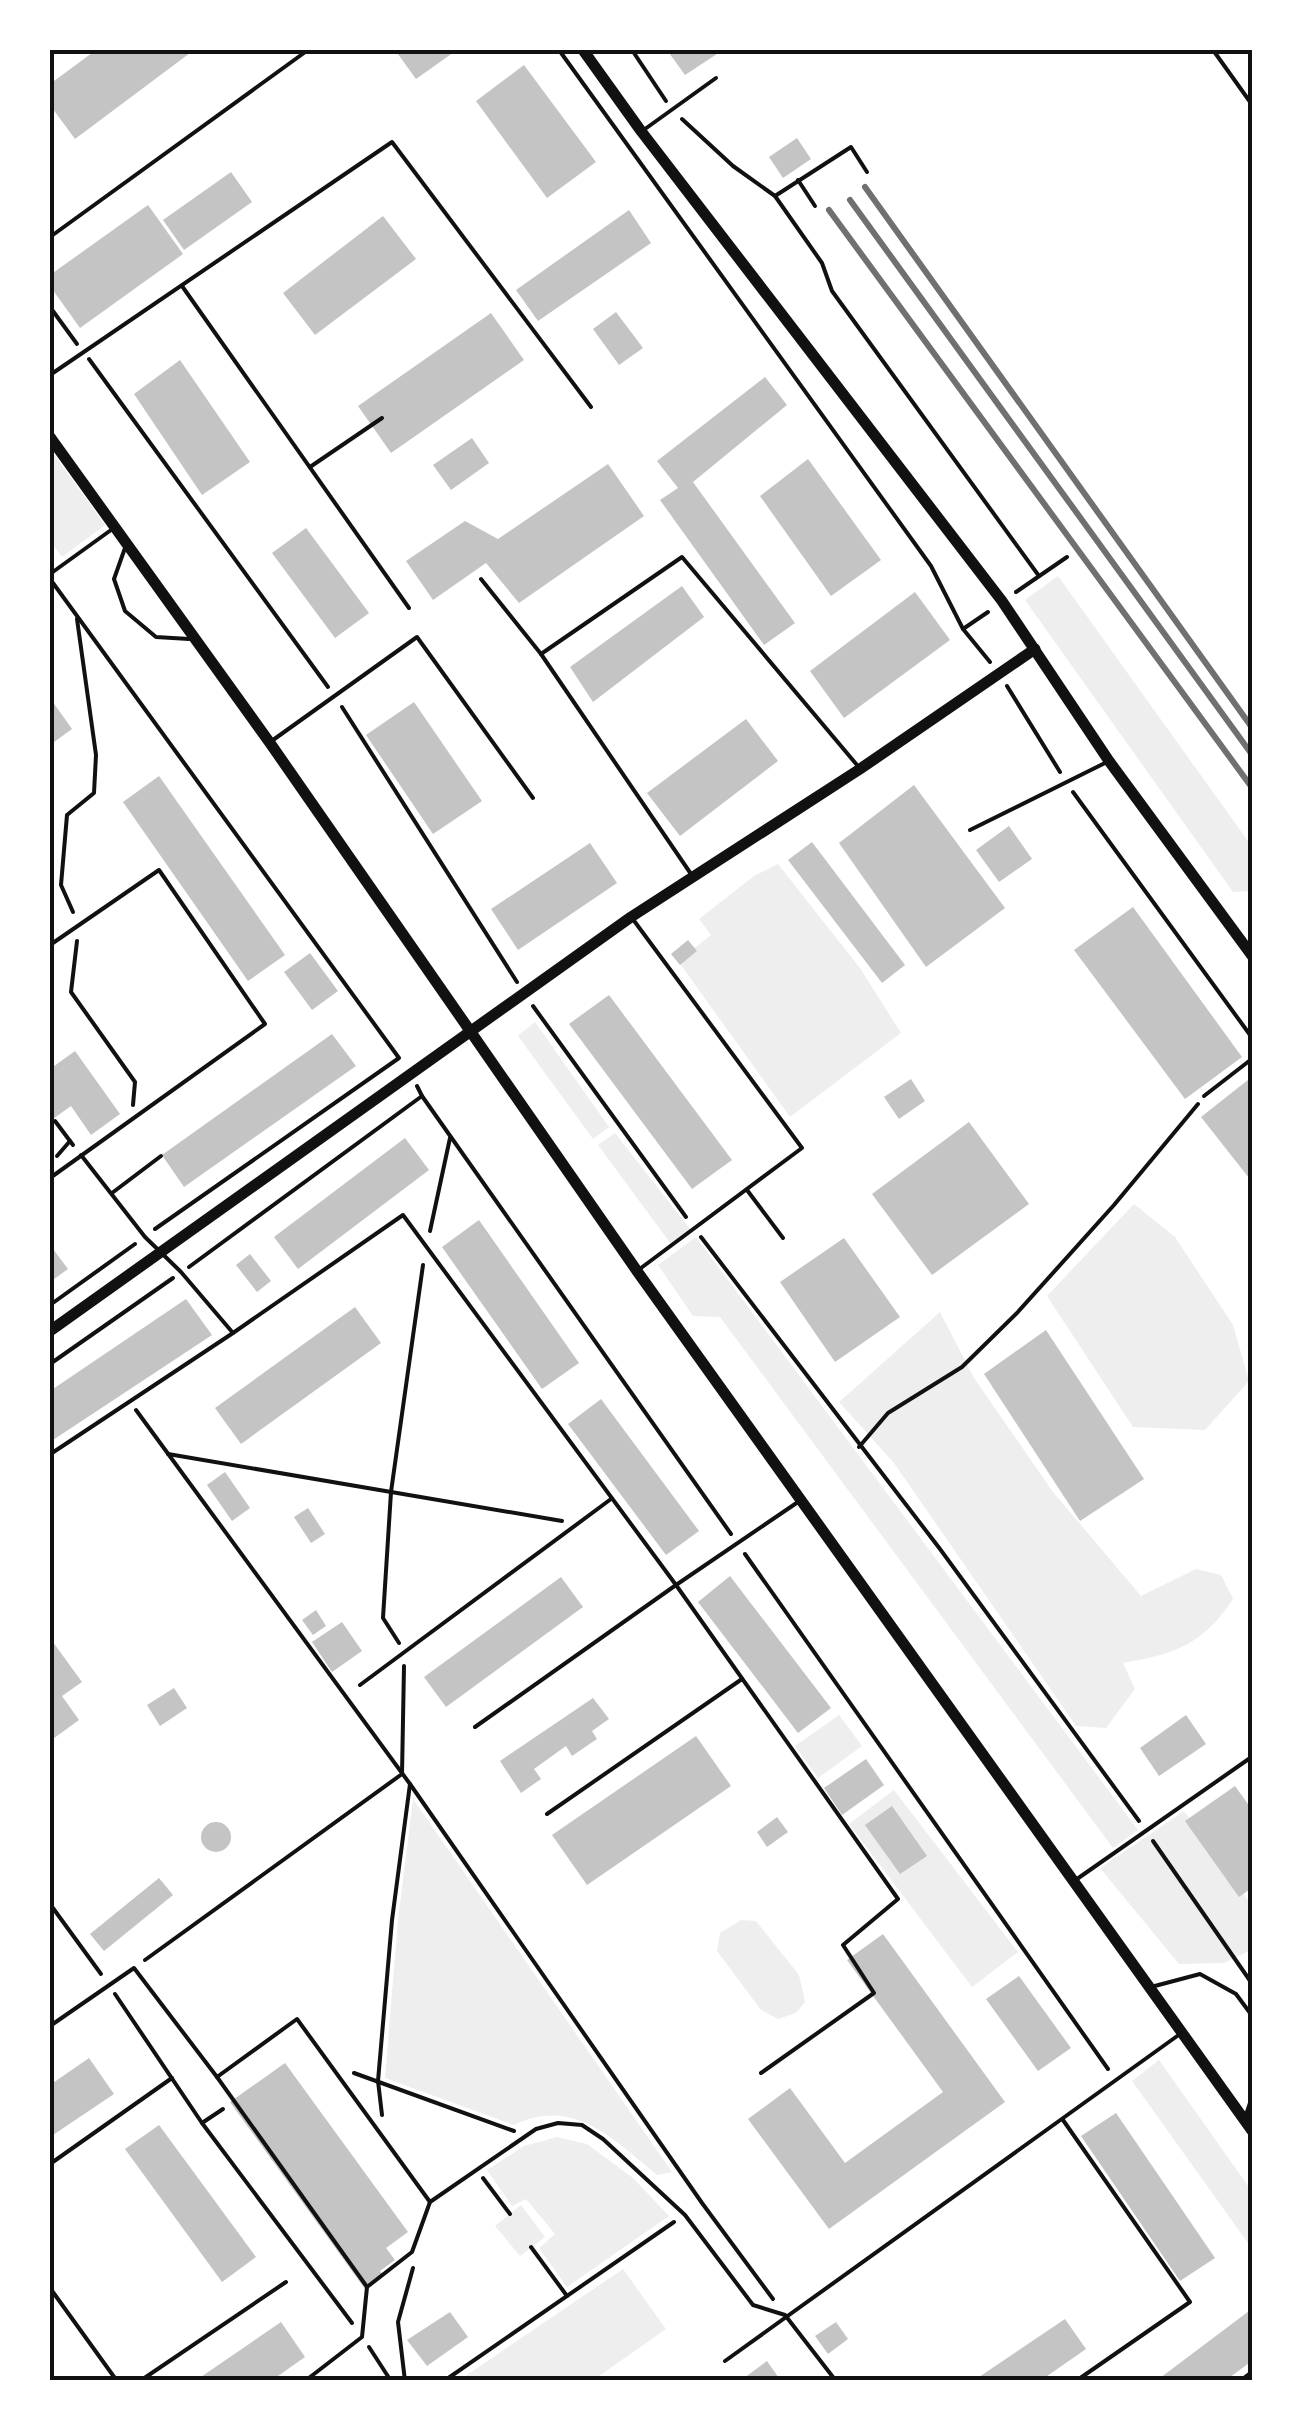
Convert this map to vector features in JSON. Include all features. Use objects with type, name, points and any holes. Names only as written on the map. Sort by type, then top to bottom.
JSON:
[{"type":"street","points":[[582,50],[1002,601],[1110,761],[1253,958]]},
{"type":"street","points":[[50,437],[1253,2132]]},
{"type":"street","points":[[50,1331],[631,917],[1036,649]]},
{"type":"lane","points":[[1213,50],[1253,106]]},
{"type":"lane","points":[[641,131],[716,78]]},
{"type":"lane","points":[[50,375],[392,142],[592,406]]},
{"type":"lane","points":[[182,286],[410,608]]},
{"type":"lane","points":[[310,467],[382,418]]},
{"type":"lane","points":[[50,574],[116,527]]},
{"type":"lane","points":[[127,544],[114,579],[125,612],[156,637],[196,640]]},
{"type":"lane","points":[[540,654],[682,556],[860,769]]},
{"type":"lane","points":[[481,579],[540,654],[694,878]]},
{"type":"lane","points":[[270,742],[417,638],[533,798]]},
{"type":"lane","points":[[970,830],[1110,761]]},
{"type":"lane","points":[[50,945],[158,870],[265,1024],[50,1178]]},
{"type":"lane","points":[[631,917],[802,1148],[638,1270]]},
{"type":"lane","points":[[1204,1096],[1253,1058]]},
{"type":"lane","points":[[81,1155],[145,1236],[182,1272],[233,1334]]},
{"type":"lane","points":[[112,1193],[160,1156]]},
{"type":"lane","points":[[747,1190],[783,1238]]},
{"type":"lane","points":[[50,1451],[233,1334],[403,1215],[676,1586],[898,1899],[843,1945],[874,1993],[761,2073]]},
{"type":"lane","points":[[360,1685],[611,1499]]},
{"type":"lane","points":[[475,1727],[802,1499]]},
{"type":"lane","points":[[547,1814],[742,1680]]},
{"type":"lane","points":[[1074,1881],[1253,1756]]},
{"type":"lane","points":[[50,2026],[134,1968],[217,2077],[367,2287],[362,2337],[306,2381]]},
{"type":"lane","points":[[1151,1987],[1200,1974],[1236,1994],[1253,2017]]},
{"type":"lane","points":[[217,2077],[297,2019],[430,2202]]},
{"type":"lane","points":[[725,2360],[1182,2032]]},
{"type":"lane","points":[[1244,2120],[1253,2094]]},
{"type":"lane","points":[[1062,2118],[1190,2302],[1076,2381]]},
{"type":"lane","points":[[367,2287],[412,2252],[430,2202],[525,2135],[558,2124],[582,2125],[603,2139],[685,2215],[753,2305],[785,2315],[836,2381]]},
{"type":"lane","points":[[140,2381],[286,2282]]},
{"type":"path","points":[[50,237],[308,50]]},
{"type":"path","points":[[560,50],[931,566],[964,630],[1000,674],[1066,783],[1253,1039]]},
{"type":"path","points":[[632,50],[672,110],[733,166],[775,196],[822,263],[832,292],[1039,576]]},
{"type":"path","points":[[775,196],[850,147],[867,172]]},
{"type":"path","points":[[798,180],[815,206]]},
{"type":"path","points":[[50,307],[335,696],[524,993],[859,1447],[940,1548],[1253,1985]]},
{"type":"path","points":[[1055,564],[1067,556]]},
{"type":"path","points":[[77,614],[96,755],[94,792],[67,815],[61,885],[79,924],[71,992],[136,1082],[132,1118]]},
{"type":"path","points":[[410,1074],[450,1138],[1115,2080]]},
{"type":"path","points":[[50,1364],[422,1096]]},
{"type":"path","points":[[859,1447],[888,1413],[962,1368],[1114,1205],[1204,1096]]},
{"type":"path","points":[[55,1121],[70,1141]]},
{"type":"path","points":[[402,1774],[405,1652],[383,1618],[391,1492],[426,1246],[450,1138]]},
{"type":"path","points":[[130,1401],[410,1784],[702,2203],[785,2315]]},
{"type":"path","points":[[168,1454],[577,1523]]},
{"type":"path","points":[[134,1968],[402,1774]]},
{"type":"path","points":[[383,2128],[378,2082],[392,1920],[410,1784]]},
{"type":"path","points":[[330,2064],[525,2135]]},
{"type":"path","points":[[50,2164],[172,2078],[391,2381]]},
{"type":"path","points":[[202,2123],[234,2101]]},
{"type":"path","points":[[477,2170],[510,2214]]},
{"type":"path","points":[[444,2381],[685,2215]]},
{"type":"path","points":[[532,2247],[567,2296]]},
{"type":"path","points":[[404,2381],[398,2322],[417,2253]]},
{"type":"path","points":[[50,2288],[117,2381]]},
{"type":"path","points":[[1240,2381],[1253,2372]]},
{"type":"shaded area","points":[[50,449],[105,525],[62,557],[50,541]]},
{"type":"shaded area","points":[[1058,576],[1253,848],[1253,891],[1233,892],[1025,600]]},
{"type":"shaded area","points":[[778,864],[860,968],[901,1033],[790,1117],[678,961],[711,935],[699,919],[754,876]]},
{"type":"shaded area","points":[[535,1022],[609,1127],[593,1139],[518,1036]]},
{"type":"shaded area","points":[[615,1133],[690,1229],[671,1244],[598,1145]]},
{"type":"shaded area","points":[[1134,1204],[1175,1237],[1233,1325],[1249,1381],[1205,1430],[1133,1427],[1047,1296]]},
{"type":"shaded area","points":[[696,1237],[1138,1830],[1113,1848],[720,1317],[693,1316],[658,1265]]},
{"type":"shaded area","points":[[940,1312],[974,1378],[1053,1492],[1141,1596],[1196,1569],[1221,1575],[1233,1599],[1210,1627],[1186,1645],[1123,1663],[1135,1689],[1106,1728],[1076,1726],[894,1463],[839,1402]]},
{"type":"shaded area","points":[[839,1715],[862,1746],[818,1778],[795,1746]]},
{"type":"shaded area","points":[[894,1790],[1018,1952],[972,1987],[849,1824]]},
{"type":"shaded area","points":[[413,1799],[672,2172],[657,2175],[609,2136],[574,2119],[536,2117],[514,2125],[385,2078]]},
{"type":"shaded area","points":[[1184,1811],[1253,1907],[1253,1949],[1224,1963],[1179,1964],[1100,1868]]},
{"type":"shaded area","points":[[741,1920],[756,1921],[799,1975],[805,2002],[796,2013],[778,2019],[761,2010],[717,1951],[720,1933]]},
{"type":"shaded area","points":[[1159,2060],[1253,2193],[1253,2250],[1132,2081]]},
{"type":"shaded area","points":[[557,2137],[587,2144],[633,2178],[669,2216],[567,2287],[539,2248],[555,2234],[526,2199],[512,2206],[487,2170],[524,2146]]},
{"type":"shaded area","points":[[521,2205],[545,2237],[520,2256],[495,2226]]},
{"type":"shaded area","points":[[623,2269],[666,2329],[592,2381],[458,2381]]},
{"type":"building","points":[[96,50],[194,50],[75,139],[50,105],[50,84]]},
{"type":"building","points":[[395,50],[457,50],[416,79]]},
{"type":"building","points":[[667,50],[723,50],[685,75]]},
{"type":"building","points":[[524,65],[596,162],[547,198],[476,101]]},
{"type":"building","points":[[797,138],[811,159],[783,178],[769,157]]},
{"type":"building","points":[[231,172],[252,202],[184,250],[163,220]]},
{"type":"building","points":[[148,205],[183,254],[80,328],[50,286],[50,275]]},
{"type":"building","points":[[629,210],[651,243],[538,321],[516,290]]},
{"type":"building","points":[[383,216],[416,259],[315,335],[283,293]]},
{"type":"building","points":[[616,312],[643,348],[619,365],[593,329]]},
{"type":"building","points":[[491,313],[524,360],[391,453],[358,406]]},
{"type":"building","points":[[180,360],[250,462],[202,495],[134,394]]},
{"type":"building","points":[[765,377],[787,405],[693,482],[795,623],[764,645],[660,500],[678,488],[657,461]]},
{"type":"building","points":[[472,438],[489,463],[451,490],[433,465]]},
{"type":"building","points":[[808,459],[881,560],[831,596],[760,496]]},
{"type":"building","points":[[608,464],[644,516],[519,603],[486,563],[433,600],[406,561],[465,521],[498,539]]},
{"type":"building","points":[[306,528],[369,613],[335,638],[272,553]]},
{"type":"building","points":[[682,586],[704,617],[593,702],[570,667]]},
{"type":"building","points":[[915,592],[950,640],[844,718],[810,671]]},
{"type":"building","points":[[50,698],[72,729],[50,745]]},
{"type":"building","points":[[414,702],[482,801],[433,834],[366,735]]},
{"type":"building","points":[[746,719],[778,761],[680,836],[647,793]]},
{"type":"building","points":[[159,776],[285,955],[248,981],[123,802]]},
{"type":"building","points":[[914,785],[1005,908],[926,967],[839,843]]},
{"type":"building","points":[[1009,826],[1032,859],[999,882],[976,850]]},
{"type":"building","points":[[812,842],[905,965],[882,983],[788,860]]},
{"type":"building","points":[[590,843],[617,883],[518,950],[491,909]]},
{"type":"building","points":[[1133,907],[1242,1057],[1185,1099],[1074,950]]},
{"type":"building","points":[[688,940],[697,951],[680,965],[671,954]]},
{"type":"building","points":[[310,953],[338,991],[312,1010],[284,972]]},
{"type":"building","points":[[609,995],[732,1160],[692,1189],[569,1024]]},
{"type":"building","points":[[332,1034],[356,1066],[184,1187],[162,1155]]},
{"type":"building","points":[[75,1051],[120,1114],[91,1135],[71,1106],[50,1121],[50,1069]]},
{"type":"building","points":[[1253,1076],[1253,1183],[1201,1117]]},
{"type":"building","points":[[911,1079],[925,1101],[899,1119],[884,1097]]},
{"type":"building","points":[[969,1122],[1029,1204],[932,1275],[872,1194]]},
{"type":"building","points":[[405,1138],[429,1170],[298,1269],[274,1237]]},
{"type":"building","points":[[479,1220],[579,1363],[542,1389],[442,1247]]},
{"type":"building","points":[[844,1238],[900,1317],[835,1362],[780,1282]]},
{"type":"building","points":[[50,1245],[68,1269],[50,1282]]},
{"type":"building","points":[[250,1254],[271,1281],[257,1292],[236,1265]]},
{"type":"building","points":[[186,1299],[212,1335],[53,1440],[50,1391]]},
{"type":"building","points":[[355,1307],[381,1343],[241,1444],[215,1408]]},
{"type":"building","points":[[1046,1330],[1144,1479],[1080,1521],[984,1374]]},
{"type":"building","points":[[601,1399],[699,1531],[666,1555],[568,1424]]},
{"type":"building","points":[[225,1472],[250,1508],[232,1521],[207,1485]]},
{"type":"building","points":[[308,1508],[325,1534],[311,1543],[294,1517]]},
{"type":"building","points":[[730,1576],[831,1708],[798,1733],[698,1602]]},
{"type":"building","points":[[561,1577],[583,1607],[446,1707],[424,1677]]},
{"type":"building","points":[[316,1610],[326,1626],[313,1635],[302,1620]]},
{"type":"building","points":[[342,1622],[362,1651],[332,1672],[312,1642]]},
{"type":"building","points":[[50,1638],[82,1682],[62,1696],[79,1720],[50,1741]]},
{"type":"building","points":[[174,1688],[187,1708],[160,1726],[147,1705]]},
{"type":"building","points":[[593,1698],[609,1719],[592,1731],[597,1739],[572,1756],[566,1746],[534,1769],[541,1779],[521,1793],[500,1761]]},
{"type":"building","points":[[1186,1715],[1206,1744],[1159,1776],[1140,1748]]},
{"type":"building","points":[[696,1736],[731,1786],[587,1885],[552,1835]]},
{"type":"building","points":[[866,1759],[884,1785],[842,1815],[824,1788]]},
{"type":"building","points":[[1235,1786],[1253,1811],[1253,1887],[1239,1897],[1185,1821]]},
{"type":"building","points":[[892,1806],[927,1856],[900,1874],[865,1825]]},
{"type":"building","points":[[777,1817],[788,1832],[767,1847],[757,1832]]},
{"type":"building","points":[[216,1822],[227,1826],[231,1837],[227,1848],[216,1852],[205,1848],[201,1837],[205,1826]]},
{"type":"building","points":[[159,1878],[173,1895],[104,1951],[90,1934]]},
{"type":"building","points":[[883,1934],[1005,2102],[829,2229],[748,2119],[790,2088],[845,2163],[943,2092],[847,1960]]},
{"type":"building","points":[[1019,1976],[1071,2048],[1038,2071],[986,1999]]},
{"type":"building","points":[[89,2058],[114,2094],[50,2137],[50,2085]]},
{"type":"building","points":[[285,2063],[408,2232],[386,2248],[395,2260],[365,2289],[230,2102]]},
{"type":"building","points":[[1116,2113],[1215,2258],[1180,2281],[1081,2136]]},
{"type":"building","points":[[159,2125],[256,2257],[222,2282],[125,2149]]},
{"type":"building","points":[[1253,2308],[1253,2360],[1225,2381],[1156,2381]]},
{"type":"building","points":[[450,2312],[468,2337],[427,2366],[407,2340]]},
{"type":"building","points":[[1065,2319],[1086,2349],[1040,2381],[973,2381]]},
{"type":"building","points":[[281,2322],[305,2357],[271,2381],[195,2381]]},
{"type":"building","points":[[836,2322],[848,2339],[828,2354],[815,2336]]},
{"type":"building","points":[[767,2361],[781,2381],[740,2381]]},
{"type":"railway","points":[[865,187],[1253,729]]},
{"type":"railway","points":[[850,200],[1253,756]]},
{"type":"railway","points":[[829,210],[1253,789]]}]
